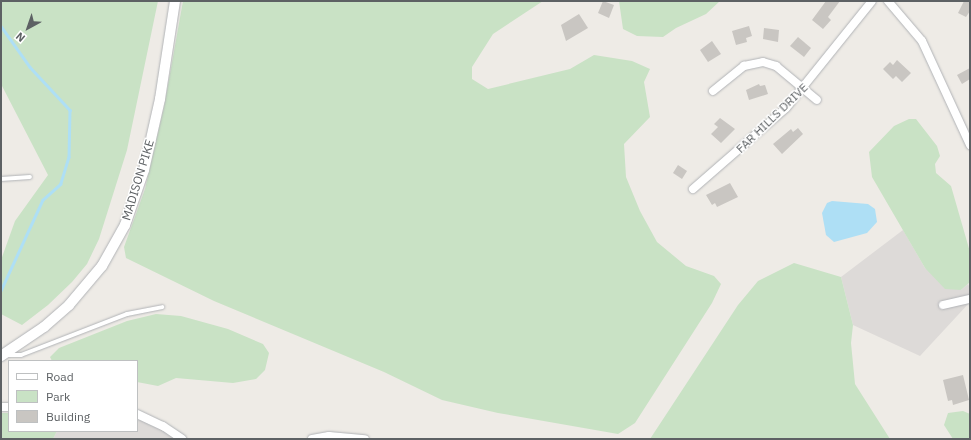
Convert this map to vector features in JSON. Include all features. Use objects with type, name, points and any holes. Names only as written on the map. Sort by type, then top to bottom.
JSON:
[{"type":"street","name":"MADISON PIKE","points":[[2,355],[44,327],[80,293],[102,266],[125,225],[144,170],[160,99],[175,1]]},
{"type":"street","name":"FAR HILLS DRIVE","points":[[693,189],[722,166],[786,108],[804,88],[872,1]]},
{"type":"street","points":[[888,1],[922,41],[970,146]]},
{"type":"street","points":[[713,91],[737,70],[758,62],[776,66],[817,100]]},
{"type":"street","points":[[943,305],[970,299]]},
{"type":"street","points":[[138,414],[163,426],[182,439]]},
{"type":"street","points":[[312,439],[329,436],[365,439]]},
{"type":"lane","points":[[1,179],[30,177]]},
{"type":"lane","points":[[2,355],[21,355],[127,314],[162,307]]},
{"type":"shaded area","points":[[903,230],[925,268],[961,290],[968,284],[970,288],[970,302],[920,356],[853,325],[841,277]]},
{"type":"shaded area","points":[[138,415],[182,439],[53,439],[56,432],[138,432]]},
{"type":"green space","points":[[1,1],[158,1],[127,150],[99,239],[87,264],[72,282],[48,305],[22,325],[1,314],[1,260],[15,221],[48,175],[1,84]]},
{"type":"green space","points":[[183,1],[543,1],[493,34],[472,67],[472,79],[488,89],[570,69],[594,55],[632,61],[650,69],[644,82],[650,117],[624,144],[626,177],[640,211],[657,242],[686,266],[714,276],[721,284],[712,303],[635,423],[618,434],[498,413],[442,400],[384,372],[214,301],[126,258],[124,247],[145,189],[164,107]]},
{"type":"green space","points":[[619,1],[720,1],[706,14],[676,28],[663,37],[637,36],[623,29]]},
{"type":"green space","points":[[909,119],[916,119],[937,146],[940,156],[935,164],[936,173],[951,186],[970,252],[970,282],[961,290],[945,289],[925,268],[872,177],[869,152],[894,126]]},
{"type":"green space","points":[[794,263],[841,277],[853,325],[851,343],[855,384],[890,439],[650,439],[738,305],[758,281]]},
{"type":"green space","points":[[156,314],[181,316],[228,329],[263,344],[269,353],[265,370],[256,379],[233,383],[176,378],[158,386],[138,382],[138,360],[52,360],[50,357],[59,348],[127,321]]},
{"type":"green space","points":[[963,411],[970,414],[970,439],[953,439],[944,425],[948,413]]},
{"type":"green space","points":[[1,413],[8,413],[8,432],[56,432],[53,439],[1,439]]},
{"type":"water","points":[[832,201],[868,204],[875,209],[877,222],[867,233],[834,242],[826,235],[822,213],[827,203]]},
{"type":"building","points":[[603,1],[614,5],[609,18],[598,13]]},
{"type":"building","points":[[826,1],[840,1],[828,17],[831,20],[823,29],[812,20]]},
{"type":"building","points":[[964,1],[970,1],[970,11],[966,17],[958,13]]},
{"type":"building","points":[[579,14],[588,28],[566,41],[561,25]]},
{"type":"building","points":[[749,26],[752,36],[746,38],[747,42],[736,45],[732,31]]},
{"type":"building","points":[[764,28],[779,30],[778,42],[763,39]]},
{"type":"building","points":[[798,37],[811,48],[804,57],[790,46]]},
{"type":"building","points":[[712,41],[721,54],[708,62],[700,50]]},
{"type":"building","points":[[897,60],[911,73],[902,82],[896,76],[893,79],[883,69],[890,62],[893,65]]},
{"type":"building","points":[[970,68],[970,79],[962,84],[957,75]]},
{"type":"building","points":[[759,84],[760,86],[765,85],[768,94],[749,100],[746,90]]},
{"type":"building","points":[[720,118],[735,129],[721,143],[711,134],[718,127],[714,124]]},
{"type":"building","points":[[798,128],[803,134],[782,154],[773,144],[791,129],[793,132]]},
{"type":"building","points":[[678,165],[687,171],[682,179],[673,173]]},
{"type":"building","points":[[730,183],[738,197],[717,207],[715,203],[712,205],[706,195]]},
{"type":"building","points":[[963,375],[969,400],[953,405],[952,400],[948,401],[943,380]]},
{"type":"waterway","points":[[1,26],[30,67],[70,110],[69,157],[61,184],[43,200],[1,291]]}]
